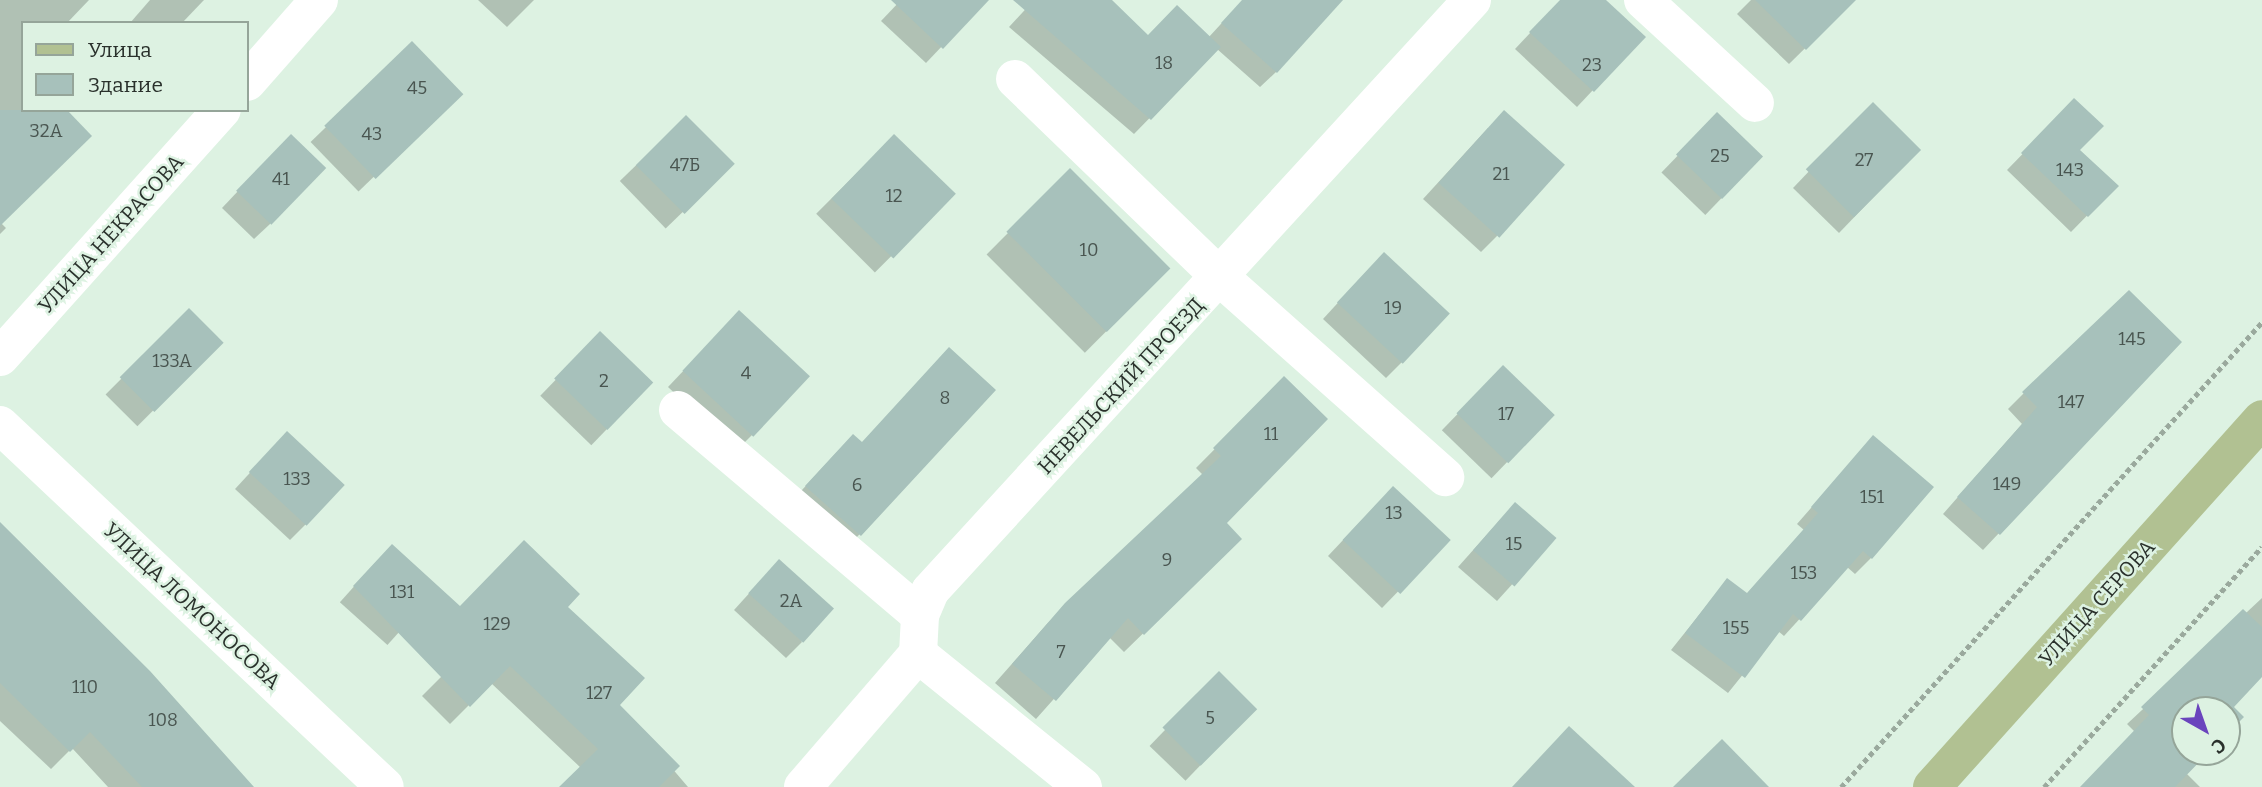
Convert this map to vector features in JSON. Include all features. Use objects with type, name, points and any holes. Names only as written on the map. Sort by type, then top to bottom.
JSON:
[{"type":"main road","name":"УЛИЦА СЕРОВА","points":[[1932,787],[2262,419]]},
{"type":"street","points":[[248,81],[319,0]]},
{"type":"street","name":"НЕВЕЛЬСКИЙ ПРОЕЗД","points":[[918,654],[920,615],[930,591],[1221,278],[1472,0]]},
{"type":"street","points":[[1643,0],[1755,103]]},
{"type":"street","points":[[1015,79],[1221,278],[1445,477]]},
{"type":"street","name":"УЛИЦА НЕКРАСОВА","points":[[0,357],[220,112]]},
{"type":"street","points":[[678,410],[920,615]]},
{"type":"street","name":"УЛИЦА ЛОМОНОСОВА","points":[[0,425],[385,787]]},
{"type":"street","points":[[803,787],[918,654],[1083,787]]},
{"type":"path","points":[[1841,787],[2262,323]]},
{"type":"path","points":[[2045,787],[2262,547]]},
{"type":"building","points":[[891,0],[989,0],[943,49]]},
{"type":"building","points":[[1013,0],[1112,0],[1148,35],[1177,5],[1221,47],[1151,120]]},
{"type":"building","points":[[1242,0],[1343,0],[1277,73],[1221,23]]},
{"type":"building","points":[[1560,0],[1606,0],[1646,37],[1594,92],[1529,32]]},
{"type":"building","points":[[1755,0],[1856,0],[1806,50]]},
{"type":"building","points":[[412,41],[463,94],[376,179],[324,126]]},
{"type":"building","points":[[2074,98],[2104,126],[2080,150],[2119,186],[2088,217],[2021,153]]},
{"type":"building","points":[[1873,102],[1921,150],[1854,217],[1806,169]]},
{"type":"building","points":[[0,110],[69,112],[92,136],[0,226]]},
{"type":"building","points":[[1504,110],[1565,165],[1499,238],[1438,183]]},
{"type":"building","points":[[1717,112],[1763,156],[1722,199],[1676,154]]},
{"type":"building","points":[[686,115],[735,164],[685,214],[636,165]]},
{"type":"building","points":[[291,134],[326,168],[271,225],[236,191]]},
{"type":"building","points":[[894,134],[956,194],[893,258],[831,199]]},
{"type":"building","points":[[1070,168],[1170,268],[1107,332],[1006,232]]},
{"type":"building","points":[[1384,252],[1450,313],[1403,364],[1337,302]]},
{"type":"building","points":[[2129,290],[2182,342],[2000,535],[1957,497],[2037,407],[2022,392]]},
{"type":"building","points":[[189,308],[224,343],[154,412],[120,377]]},
{"type":"building","points":[[739,310],[810,376],[753,437],[682,371]]},
{"type":"building","points":[[600,331],[653,382],[607,430],[554,378]]},
{"type":"building","points":[[949,347],[996,390],[861,536],[805,486],[853,434],[862,442]]},
{"type":"building","points":[[1503,365],[1555,415],[1508,463],[1456,413]]},
{"type":"building","points":[[1284,376],[1328,419],[1227,523],[1242,539],[1144,635],[1128,618],[1056,701],[1012,664],[1065,603],[1221,456],[1213,448]]},
{"type":"building","points":[[287,431],[345,485],[307,526],[249,472]]},
{"type":"building","points":[[1873,435],[1934,487],[1872,559],[1863,551],[1801,621],[1793,614],[1745,678],[1685,633],[1727,578],[1747,593],[1818,513],[1811,507]]},
{"type":"building","points":[[1393,486],[1451,540],[1400,594],[1343,540]]},
{"type":"building","points":[[1515,502],[1557,538],[1515,586],[1473,550]]},
{"type":"building","points":[[0,522],[150,671],[254,787],[142,787],[90,732],[70,752],[0,683]]},
{"type":"building","points":[[524,540],[580,594],[568,607],[645,678],[620,705],[680,766],[659,787],[559,787],[598,749],[510,666],[470,707],[353,586],[392,544],[460,606]]},
{"type":"building","points":[[779,559],[834,609],[803,643],[748,593]]},
{"type":"building","points":[[2243,609],[2262,627],[2262,677],[2241,700],[2241,696],[2171,696],[2171,766],[2195,766],[2175,787],[2080,787],[2149,715],[2141,707]]},
{"type":"building","points":[[1219,671],[1257,709],[1201,766],[1162,728]]},
{"type":"building","points":[[1569,726],[1635,787],[1512,787]]},
{"type":"building","points":[[1722,739],[1769,787],[1673,787]]}]
